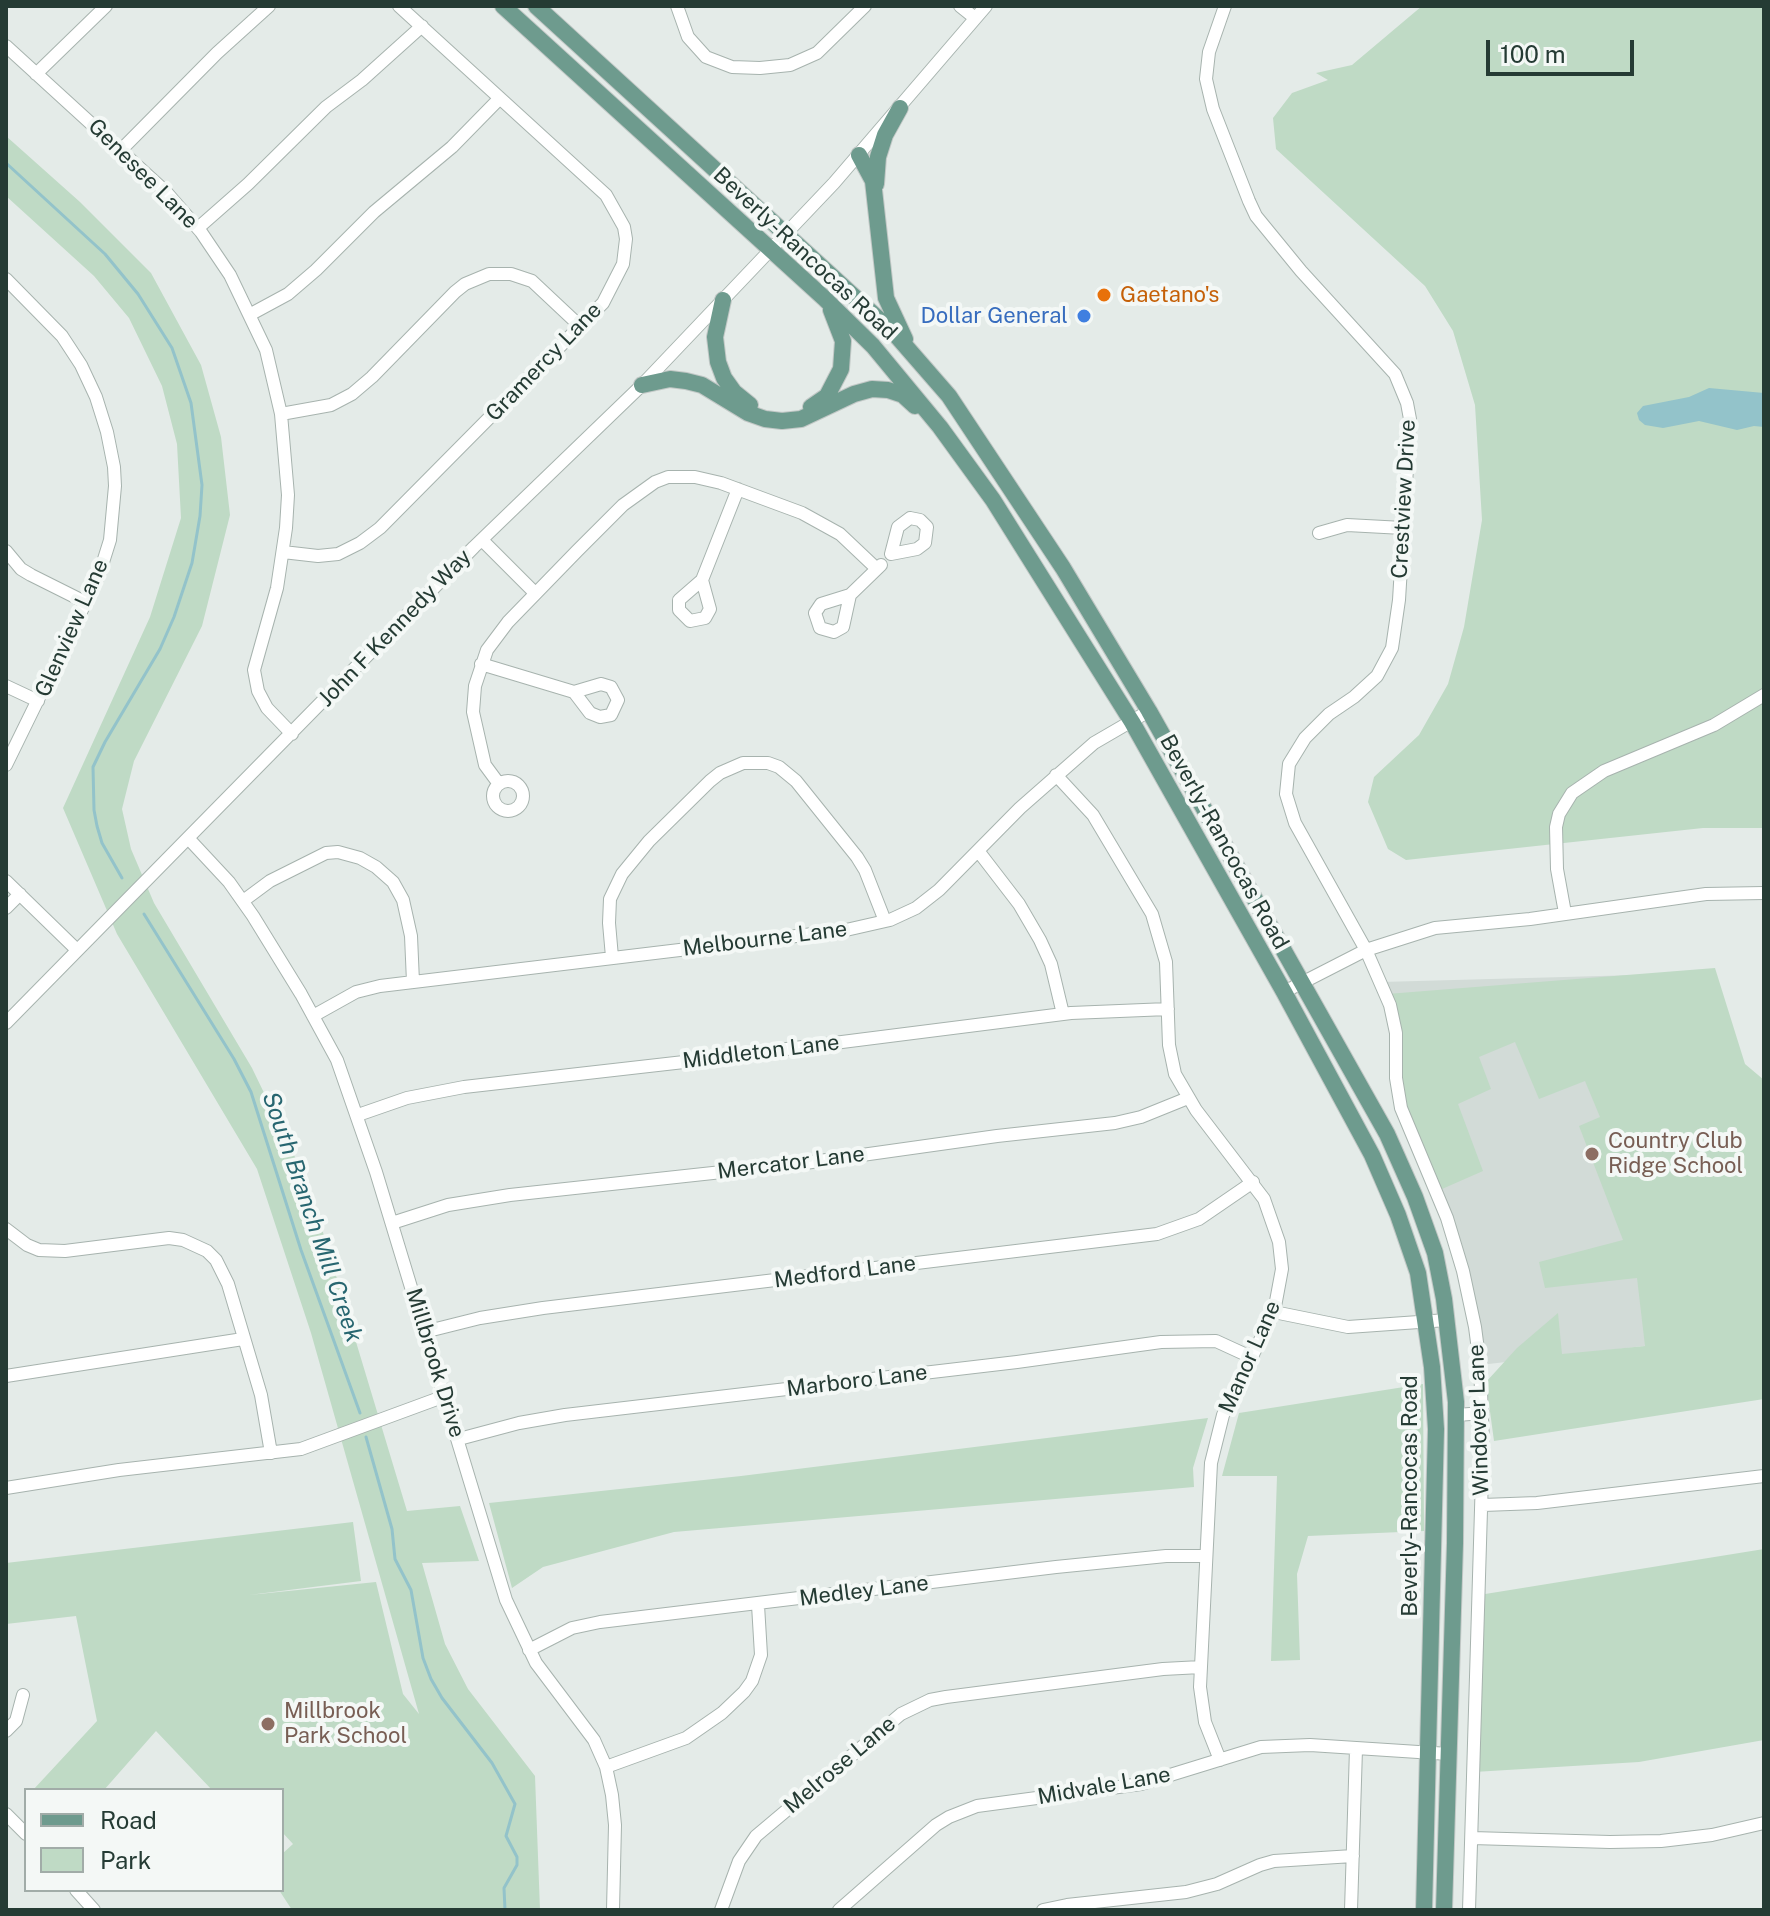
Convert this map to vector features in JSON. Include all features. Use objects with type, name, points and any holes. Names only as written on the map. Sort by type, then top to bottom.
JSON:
[{"type":"main road","name":"Beverly-Rancocas Road","points":[[503,6],[824,298],[873,346],[940,427],[993,500],[1132,722],[1372,1155],[1398,1215],[1418,1273],[1436,1429],[1424,1910]]},
{"type":"main road","name":"Beverly-Rancocas Road","points":[[536,6],[895,334],[949,396],[1063,568],[1149,711],[1387,1134],[1415,1197],[1435,1253],[1447,1320],[1457,1415],[1444,1910]]},
{"type":"main road","points":[[875,193],[878,157],[885,135],[900,108]]},
{"type":"main road","points":[[859,155],[870,172],[875,193],[886,298],[913,355]]},
{"type":"main road","points":[[723,300],[715,337],[718,362],[724,378],[748,404],[781,414],[814,406],[827,396],[841,369],[843,341],[839,325],[824,298]]},
{"type":"main road","points":[[642,385],[670,379],[702,385],[748,413],[782,421],[801,419],[854,394],[872,389],[888,390],[903,395],[940,427]]},
{"type":"street","points":[[36,74],[106,6]]},
{"type":"street","points":[[121,150],[217,53],[269,6]]},
{"type":"street","name":"Gramercy Lane","points":[[283,552],[318,556],[338,554],[370,536],[401,509],[581,327],[603,303],[618,278],[626,239],[624,227],[606,195],[399,6]]},
{"type":"street","points":[[677,6],[688,37],[706,57],[732,67],[760,68],[804,61],[829,43],[865,6]]},
{"type":"street","points":[[960,6],[975,18]]},
{"type":"street","name":"John F Kennedy Way","points":[[6,1023],[482,540],[642,385],[859,155],[986,6]]},
{"type":"street","name":"Crestview Drive","points":[[1225,6],[1206,66],[1213,109],[1256,216],[1301,271],[1386,363],[1402,388],[1407,403],[1410,435],[1395,633],[1386,662],[1365,687],[1329,714],[1305,738],[1295,750],[1286,779],[1286,794],[1295,823],[1366,950]]},
{"type":"street","points":[[198,228],[326,107],[362,80],[422,26]]},
{"type":"street","name":"Genesee Lane","points":[[6,46],[167,193],[198,228],[221,260],[251,314],[266,350],[281,414],[288,495],[283,552],[274,602],[254,670],[262,700],[292,734]]},
{"type":"street","points":[[251,314],[288,294],[316,270],[374,212],[452,147],[500,98]]},
{"type":"street","points":[[281,414],[331,405],[352,394],[455,292],[489,274],[511,274],[532,281],[581,327]]},
{"type":"street","points":[[6,299],[11,283]]},
{"type":"street","name":"Glenview Lane","points":[[6,765],[87,603],[105,558],[112,523],[114,467],[96,397],[81,365],[62,336],[11,283]]},
{"type":"street","points":[[499,784],[485,765],[475,726],[474,699],[481,664],[500,630],[535,593],[623,505],[655,482],[668,477],[695,477],[802,513],[849,542],[877,569]]},
{"type":"street","points":[[702,580],[738,489]]},
{"type":"street","points":[[1319,533],[1347,525],[1403,528]]},
{"type":"street","points":[[482,540],[535,593]]},
{"type":"street","points":[[6,551],[21,569],[87,603]]},
{"type":"street","points":[[850,595],[891,554]]},
{"type":"street","points":[[481,664],[574,692]]},
{"type":"street","points":[[6,686],[38,701]]},
{"type":"street","points":[[1565,913],[1558,887],[1556,827],[1559,814],[1572,793],[1592,778],[1629,759],[1714,725],[1764,695]]},
{"type":"street","name":"Melbourne Lane","points":[[313,1016],[368,988],[846,930],[903,915],[928,899],[1056,775],[1094,743],[1149,711]]},
{"type":"street","points":[[612,957],[610,899],[622,874],[649,841],[710,781],[743,763],[768,763],[779,767],[796,781],[857,857],[885,921]]},
{"type":"street","name":"Manor Lane","points":[[1056,775],[1093,815],[1152,914],[1166,962],[1171,1059],[1180,1087],[1253,1182],[1271,1213],[1279,1242],[1282,1269],[1274,1312],[1223,1415],[1213,1447],[1201,1667],[1202,1711],[1220,1760]]},
{"type":"street","name":"Millbrook Drive","points":[[188,838],[243,901],[337,1060],[392,1223],[506,1600],[529,1650],[594,1740],[606,1767],[615,1825],[613,1910]]},
{"type":"street","points":[[243,901],[270,881],[326,853],[338,852],[360,858],[393,882],[403,900],[411,936],[413,982]]},
{"type":"street","points":[[979,852],[1019,904],[1040,940],[1051,964],[1063,1014]]},
{"type":"street","points":[[6,881],[77,950]]},
{"type":"street","points":[[1284,992],[1366,950],[1435,928],[1706,894],[1764,893]]},
{"type":"street","points":[[6,908],[20,894]]},
{"type":"street","name":"Windover Lane","points":[[1366,950],[1393,1019],[1401,1108],[1440,1201],[1463,1271],[1476,1336],[1483,1413],[1483,1505],[1469,1910]]},
{"type":"street","name":"Middleton Lane","points":[[358,1115],[395,1101],[449,1089],[1063,1014],[1168,1009]]},
{"type":"street","name":"Mercator Lane","points":[[392,1223],[448,1205],[510,1195],[805,1163],[1115,1123],[1141,1117],[1188,1098]]},
{"type":"street","name":"Medford Lane","points":[[424,1332],[480,1318],[551,1306],[1157,1234],[1199,1219],[1253,1182]]},
{"type":"street","points":[[6,1229],[27,1245],[52,1251],[169,1238],[207,1251],[223,1272],[261,1395],[271,1453]]},
{"type":"street","points":[[1274,1312],[1348,1327],[1447,1320]]},
{"type":"street","points":[[6,1376],[243,1339]]},
{"type":"street","name":"Marboro Lane","points":[[459,1439],[565,1415],[1153,1343],[1216,1341],[1253,1358]]},
{"type":"street","points":[[6,1488],[318,1444],[445,1396]]},
{"type":"street","points":[[1457,1415],[1483,1413]]},
{"type":"street","points":[[1483,1505],[1549,1501],[1764,1476]]},
{"type":"street","name":"Medley Lane","points":[[529,1650],[560,1633],[585,1625],[1056,1567],[1166,1556],[1206,1556]]},
{"type":"street","points":[[606,1767],[686,1738],[711,1722],[744,1692],[752,1681],[761,1655],[758,1605]]},
{"type":"street","name":"Melrose Lane","points":[[721,1910],[739,1861],[756,1836],[875,1733],[915,1707],[930,1700],[963,1694],[1201,1667]]},
{"type":"street","points":[[6,1731],[16,1721],[23,1695]]},
{"type":"street","name":"Midvale Lane","points":[[839,1910],[925,1834],[962,1811],[992,1804],[1141,1784],[1261,1747],[1294,1744],[1449,1754]]},
{"type":"street","points":[[1351,1910],[1356,1749]]},
{"type":"street","points":[[6,1814],[24,1832]]},
{"type":"street","points":[[1472,1838],[1661,1841],[1712,1835],[1764,1823]]},
{"type":"street","points":[[1043,1910],[1186,1892],[1217,1884],[1274,1861],[1353,1856]]},
{"type":"street","points":[[78,1892],[94,1910]]},
{"type":"shaded area","name":"Country Club Ridge School","points":[[1710,973],[1764,1332],[1480,1365],[1475,1327],[1381,982]]},
{"type":"green space","points":[[1422,6],[1764,6],[1764,828],[1703,828],[1406,860],[1388,849],[1368,802],[1374,777],[1419,735],[1448,684],[1464,627],[1482,520],[1475,405],[1453,331],[1425,286],[1276,149],[1273,118],[1292,93],[1328,80],[1316,73],[1352,65]]},
{"type":"green space","points":[[6,136],[80,202],[151,273],[201,365],[221,437],[230,515],[202,626],[134,761],[122,809],[131,849],[154,903],[252,1068],[309,1186],[407,1511],[460,1506],[479,1561],[422,1563],[445,1644],[468,1689],[535,1776],[540,1910],[292,1910],[280,1892],[284,1892],[284,1852],[293,1844],[284,1834],[284,1788],[210,1788],[156,1731],[106,1788],[35,1788],[97,1721],[76,1616],[6,1624],[6,1563],[353,1522],[361,1581],[249,1595],[376,1582],[403,1694],[419,1714],[311,1333],[257,1169],[117,934],[63,808],[150,617],[181,518],[177,444],[162,386],[129,318],[94,276],[6,196]]},
{"type":"green space","name":"Country Club Ridge School","points":[[1715,968],[1745,1064],[1764,1080],[1764,1399],[1494,1441],[1486,1382],[1517,1348],[1558,1313],[1562,1354],[1645,1346],[1637,1278],[1545,1288],[1539,1262],[1623,1240],[1579,1126],[1600,1117],[1585,1081],[1539,1099],[1515,1042],[1479,1057],[1491,1089],[1458,1104],[1483,1171],[1442,1189],[1399,1101],[1387,994]]},
{"type":"green space","points":[[1423,1384],[1424,1531],[1308,1536],[1297,1574],[1300,1660],[1271,1661],[1277,1476],[1222,1476],[1239,1413]]},
{"type":"green space","points":[[1208,1418],[1193,1468],[1194,1487],[674,1532],[543,1567],[512,1588],[489,1503],[741,1476]]},
{"type":"green space","points":[[1764,1549],[1764,1740],[1639,1762],[1474,1772],[1479,1595]]},
{"type":"water","points":[[1709,388],[1764,393],[1764,427],[1737,430],[1699,421],[1663,428],[1645,425],[1639,420],[1637,413],[1643,406],[1689,397]]},
{"type":"waterway","name":"South Branch Mill Creek","points":[[6,163],[105,254],[138,294],[172,348],[191,403],[202,485],[192,563],[160,649],[93,767],[97,826],[102,843],[122,878]]},
{"type":"waterway","name":"South Branch Mill Creek","points":[[144,914],[234,1059],[251,1092],[301,1250],[360,1413]]},
{"type":"waterway","name":"South Branch Mill Creek","points":[[366,1437],[392,1529],[395,1559],[411,1590],[423,1658],[431,1679],[492,1763],[515,1804],[506,1836],[517,1857],[517,1865],[504,1888],[505,1910]]},
{"type":"place","name":"Gaetano's","points":[[1104,295]]},
{"type":"place","name":"Dollar General","points":[[1084,316]]},
{"type":"place","name":"Country Club Ridge School","points":[[1592,1154]]},
{"type":"place","name":"Millbrook Park School","points":[[268,1724]]}]
